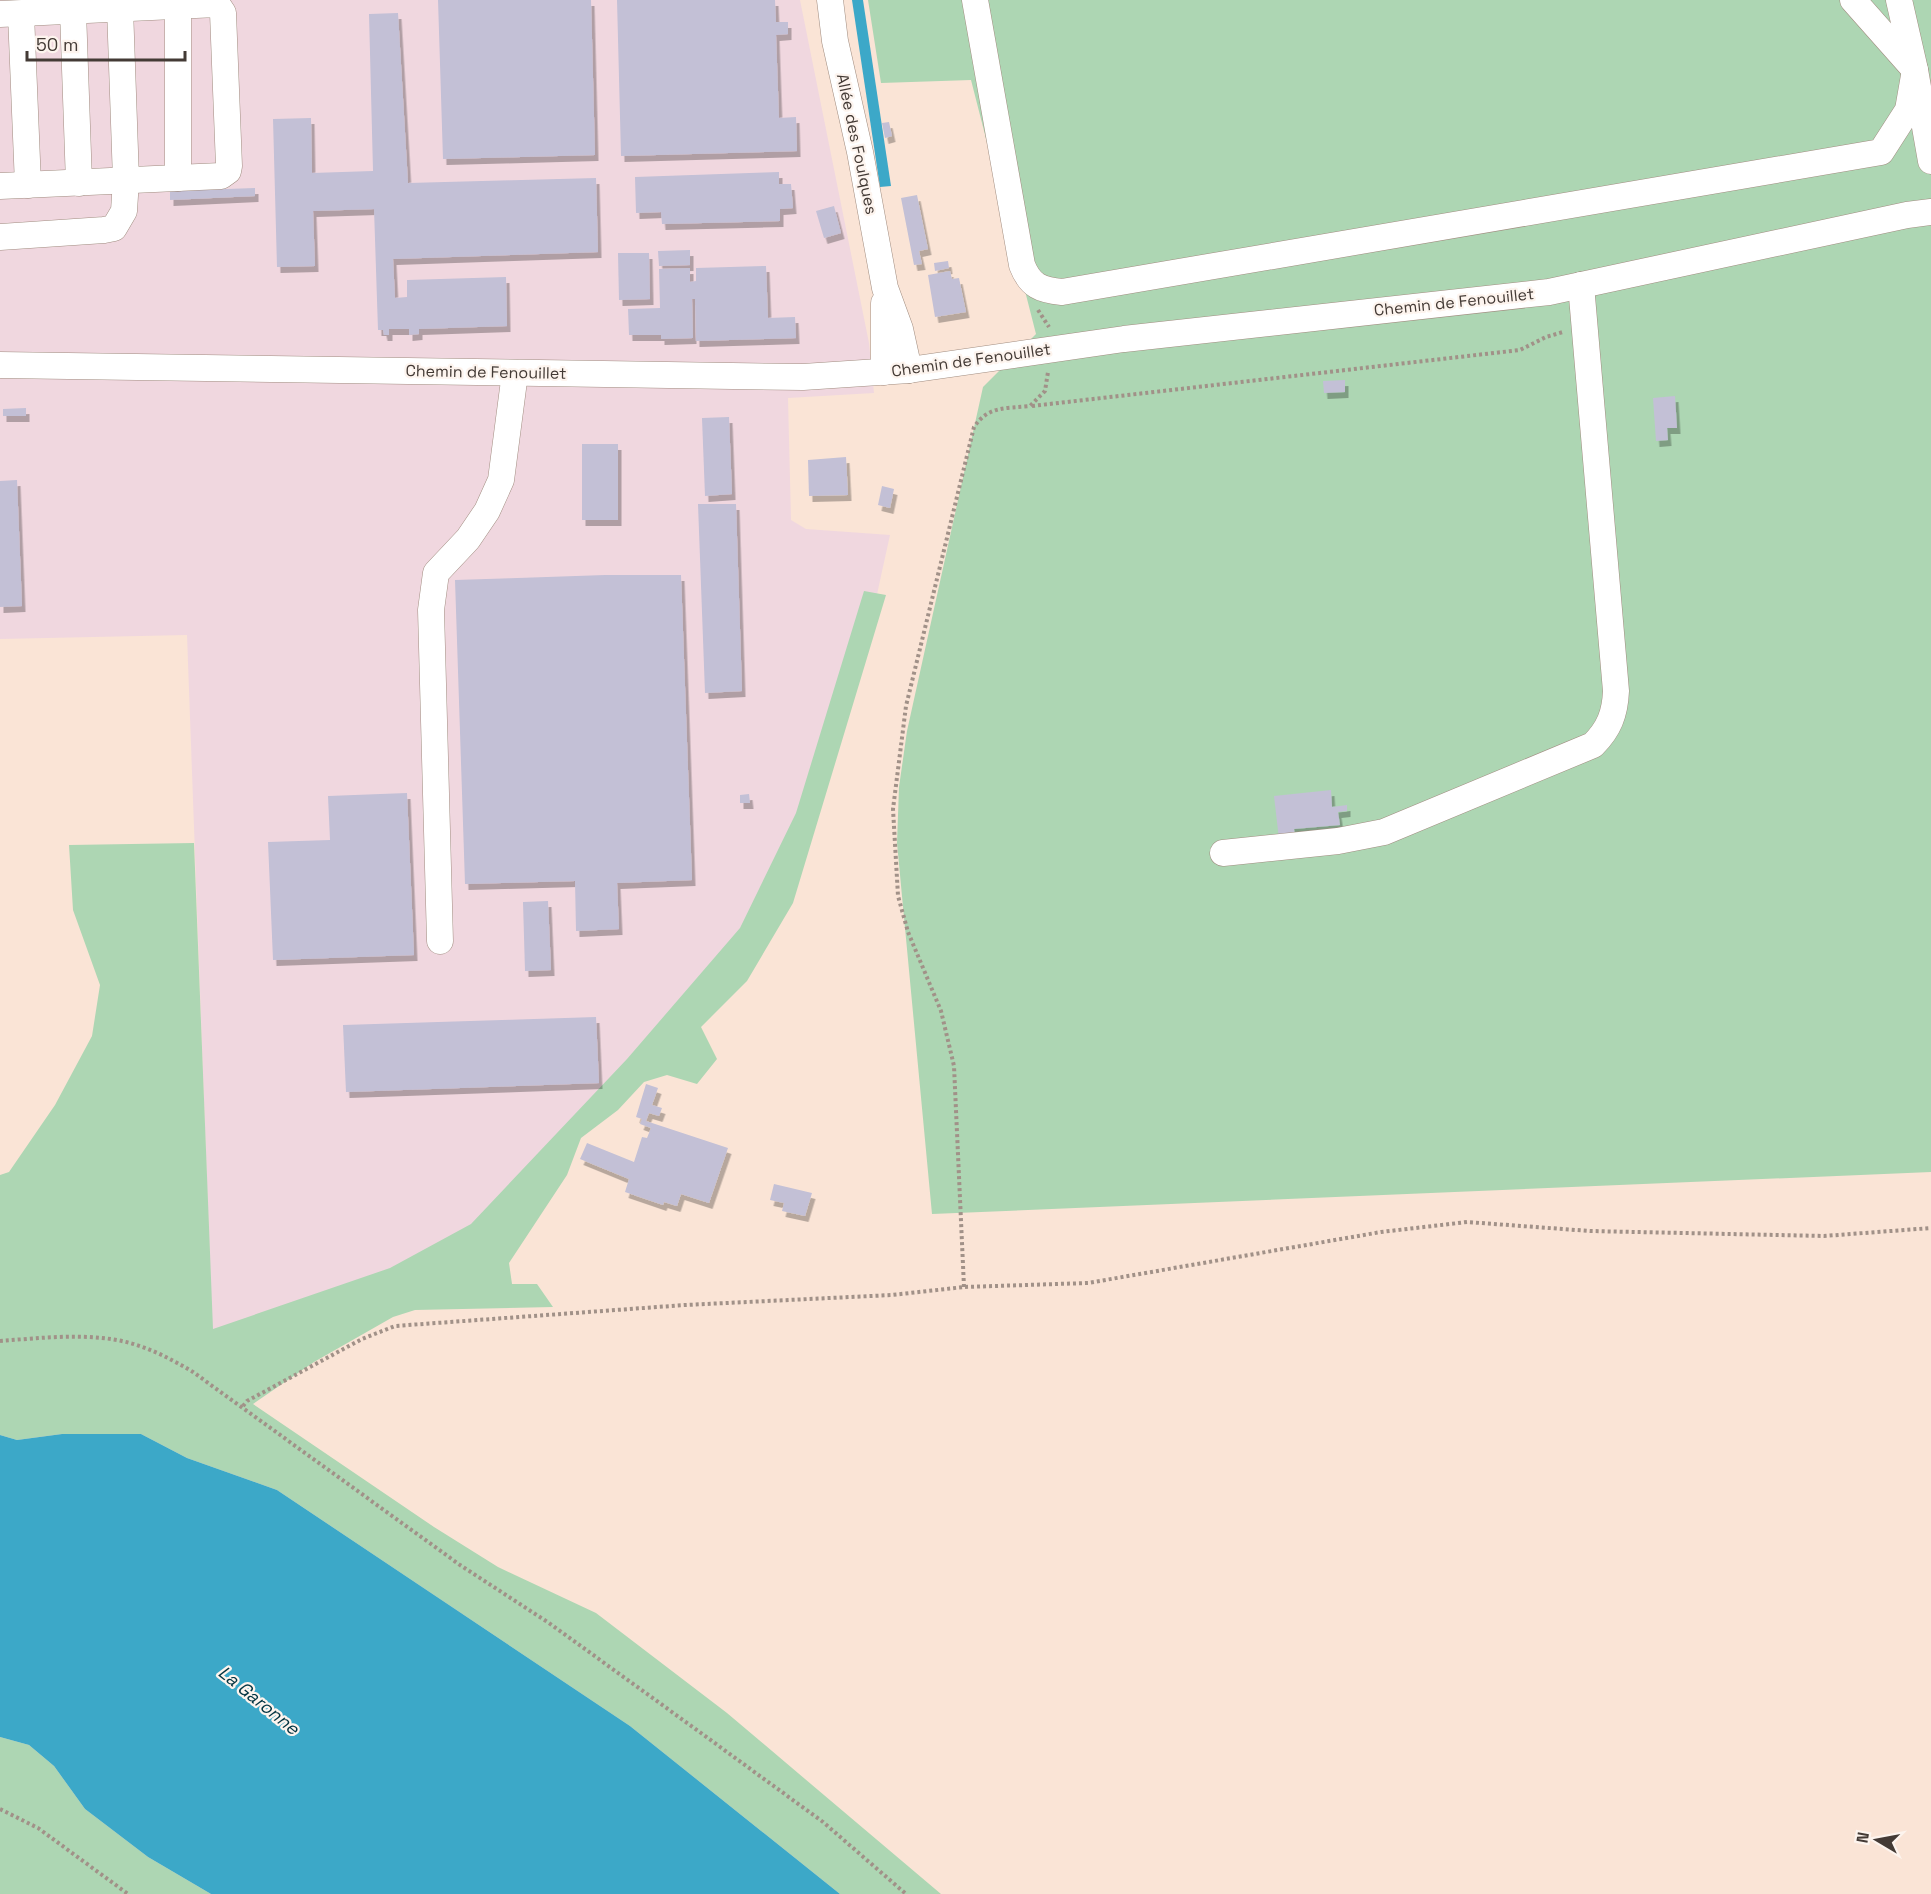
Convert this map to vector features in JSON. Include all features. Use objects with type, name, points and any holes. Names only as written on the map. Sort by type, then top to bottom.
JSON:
[{"type":"street","name":"Allée des Foulques","points":[[830,0],[835,41],[860,152],[885,288],[896,371]]},
{"type":"street","points":[[975,0],[1022,266],[1028,279],[1043,290],[1053,291],[1086,288],[1881,152],[1908,110],[1915,70]]},
{"type":"street","points":[[1852,0],[1915,70]]},
{"type":"street","points":[[1899,0],[1915,70],[1931,161]]},
{"type":"street","points":[[0,186],[28,185],[79,183],[221,176],[229,166],[223,13],[217,4],[11,14],[28,185]]},
{"type":"street","points":[[178,5],[178,178]]},
{"type":"street","points":[[0,237],[114,228],[124,210],[126,180],[120,8]]},
{"type":"street","points":[[73,11],[79,183]]},
{"type":"street","name":"Chemin de Fenouillet","points":[[0,365],[803,377],[896,371],[1124,339],[1549,292],[1884,219],[1931,212]]},
{"type":"street","points":[[1222,853],[1338,840],[1384,832],[1593,745],[1605,733],[1614,713],[1616,691],[1581,285]]},
{"type":"street","points":[[440,941],[430,610],[436,573],[468,539],[487,511],[501,480],[515,373]]},
{"type":"path","points":[[964,1287],[954,1066],[941,1011],[908,932],[897,896],[893,808],[906,706],[974,427],[982,415],[991,410],[1520,350],[1545,337],[1584,327]]},
{"type":"path","points":[[1030,406],[1045,391],[1049,369]]},
{"type":"path","points":[[243,1406],[247,1401],[362,1339],[395,1326],[685,1305],[892,1295],[964,1287],[1088,1284],[1381,1232],[1467,1222],[1590,1231],[1824,1236],[1931,1228]]},
{"type":"path","points":[[0,1341],[66,1338],[127,1342],[150,1349],[193,1371],[460,1565],[549,1623],[701,1732],[823,1822],[906,1894]]},
{"type":"path","points":[[0,1809],[38,1828],[128,1894]]},
{"type":"shaded area","points":[[0,0],[800,0],[869,343],[874,393],[788,398],[791,520],[806,529],[890,535],[865,649],[769,934],[424,1296],[214,1375],[187,635],[0,639]]},
{"type":"green space","points":[[868,0],[1931,0],[1931,1172],[932,1214],[897,843],[899,787],[907,731],[983,387],[1036,334],[971,80],[881,83]]},
{"type":"green space","points":[[864,591],[886,595],[793,903],[747,981],[701,1027],[717,1059],[697,1084],[667,1075],[644,1082],[618,1110],[581,1138],[567,1175],[509,1263],[512,1284],[537,1284],[553,1307],[415,1310],[393,1317],[314,1362],[253,1404],[434,1527],[498,1567],[596,1613],[727,1713],[941,1894],[840,1894],[630,1726],[277,1490],[187,1458],[141,1434],[62,1434],[17,1440],[0,1435],[0,1175],[9,1172],[55,1105],[92,1036],[100,985],[73,910],[69,845],[194,843],[213,1329],[390,1268],[471,1224],[627,1059],[740,928],[796,813]]},
{"type":"green space","points":[[0,1737],[29,1745],[54,1766],[85,1809],[148,1857],[211,1894],[0,1894]]},
{"type":"water","points":[[852,0],[863,0],[891,186],[880,187]]},
{"type":"water","name":"La Garonne","points":[[62,1434],[141,1434],[187,1458],[277,1490],[630,1726],[840,1894],[211,1894],[148,1857],[85,1809],[54,1766],[29,1745],[0,1737],[0,1435],[17,1440]]},
{"type":"building","points":[[438,0],[591,0],[595,155],[443,159]]},
{"type":"building","points":[[617,0],[775,0],[776,22],[788,22],[788,34],[776,35],[779,118],[796,117],[797,151],[621,156]]},
{"type":"building","points":[[398,13],[408,183],[596,178],[598,252],[393,259],[395,298],[407,297],[407,280],[506,277],[507,326],[419,329],[419,334],[409,335],[409,329],[389,329],[389,335],[384,335],[383,330],[378,330],[374,209],[313,211],[315,266],[277,267],[273,119],[311,118],[312,173],[373,171],[369,14]]},
{"type":"building","points":[[889,122],[892,136],[885,138],[882,123]]},
{"type":"building","points":[[779,172],[779,184],[791,184],[793,208],[780,209],[780,221],[662,224],[661,212],[636,213],[635,177]]},
{"type":"building","points":[[255,188],[255,196],[170,200],[170,191]]},
{"type":"building","points":[[917,195],[928,249],[919,251],[922,264],[914,265],[901,198]]},
{"type":"building","points":[[834,206],[841,233],[824,238],[816,211]]},
{"type":"building","points":[[690,250],[690,265],[659,266],[658,251]]},
{"type":"building","points":[[618,253],[649,253],[650,299],[619,300]]},
{"type":"building","points":[[948,261],[949,268],[935,271],[934,263]]},
{"type":"building","points":[[766,266],[768,318],[795,317],[796,338],[696,341],[695,299],[692,299],[693,338],[661,339],[661,335],[629,335],[628,309],[660,308],[659,269],[690,268],[690,282],[696,281],[696,268]]},
{"type":"building","points":[[950,271],[952,279],[959,278],[966,312],[935,317],[928,275]]},
{"type":"building","points":[[1345,380],[1345,392],[1324,393],[1323,381]]},
{"type":"building","points":[[1675,396],[1677,428],[1667,428],[1668,440],[1656,441],[1653,398]]},
{"type":"building","points":[[26,408],[26,416],[3,416],[3,409]]},
{"type":"building","points":[[729,417],[732,494],[705,496],[702,418]]},
{"type":"building","points":[[582,444],[618,444],[618,520],[582,520]]},
{"type":"building","points":[[846,457],[848,495],[809,496],[808,460]]},
{"type":"building","points":[[17,480],[22,606],[0,607],[0,481]]},
{"type":"building","points":[[882,486],[894,489],[890,508],[878,505]]},
{"type":"building","points":[[698,504],[736,504],[742,691],[705,693]]},
{"type":"building","points":[[681,575],[692,880],[617,883],[619,929],[576,931],[575,881],[465,884],[455,580]]},
{"type":"building","points":[[1331,790],[1332,807],[1347,805],[1347,811],[1338,812],[1340,825],[1294,829],[1295,837],[1279,839],[1274,796]]},
{"type":"building","points":[[407,793],[414,955],[273,960],[268,842],[330,840],[328,796]]},
{"type":"building","points":[[749,794],[750,803],[740,803],[740,795]]},
{"type":"building","points":[[548,901],[551,970],[525,971],[523,902]]},
{"type":"building","points":[[596,1017],[599,1083],[346,1092],[343,1025]]},
{"type":"building","points":[[646,1084],[658,1088],[652,1105],[662,1108],[659,1116],[649,1113],[646,1121],[728,1148],[709,1203],[681,1194],[677,1206],[664,1202],[663,1205],[625,1192],[629,1179],[580,1159],[587,1143],[634,1162],[642,1137],[647,1138],[651,1128],[640,1124],[642,1119],[636,1117]]},
{"type":"building","points":[[774,1184],[812,1193],[805,1216],[782,1211],[784,1203],[770,1200]]}]
